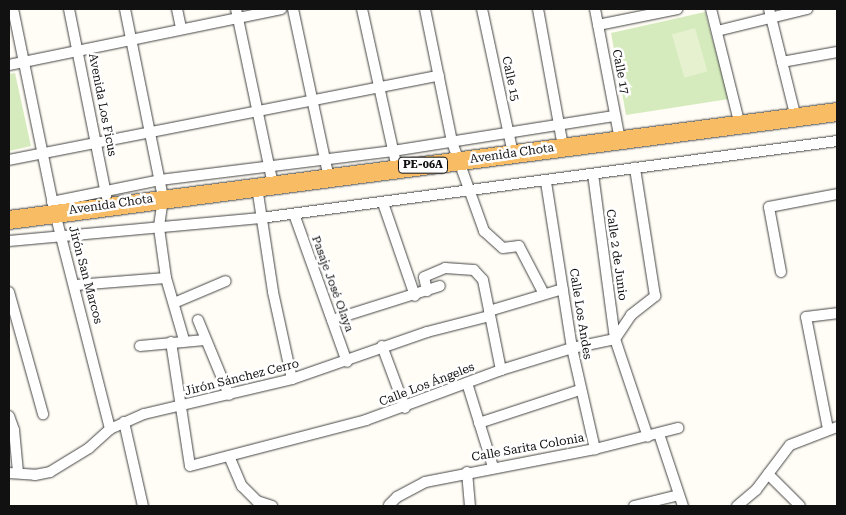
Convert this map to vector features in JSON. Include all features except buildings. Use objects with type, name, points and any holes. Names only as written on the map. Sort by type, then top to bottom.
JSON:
[{"type":"highway","name":"Avenida Chota","points":[[9,220],[54,208],[106,198],[163,198],[329,178],[395,159],[458,161],[837,112]]},
{"type":"street","name":"Jirón San Marcos","points":[[13,9],[41,154],[76,285],[110,429]]},
{"type":"street","name":"Avenida Los Ficus","points":[[69,9],[79,49],[106,198]]},
{"type":"street","points":[[125,9],[163,198],[159,228],[166,278],[184,340]]},
{"type":"street","points":[[177,9],[181,28]]},
{"type":"street","points":[[9,65],[181,28],[236,13],[281,9]]},
{"type":"street","points":[[293,9],[329,178]]},
{"type":"street","points":[[362,9],[395,159]]},
{"type":"street","points":[[425,9],[452,142],[458,161],[472,191],[484,231],[503,248],[519,246],[544,294]]},
{"type":"street","name":"Calle 15","points":[[482,9],[513,154]]},
{"type":"street","points":[[538,9],[563,147]]},
{"type":"street","name":"Calle 17","points":[[595,9],[620,140]]},
{"type":"street","points":[[598,25],[652,12],[677,9]]},
{"type":"street","points":[[711,9],[740,125]]},
{"type":"street","points":[[717,31],[770,13],[807,9]]},
{"type":"street","points":[[236,13],[268,166],[261,218],[292,379]]},
{"type":"street","points":[[770,13],[796,118]]},
{"type":"street","points":[[782,62],[837,52]]},
{"type":"street","points":[[9,160],[97,144],[378,86],[439,76]]},
{"type":"street","points":[[106,198],[160,180],[325,160],[395,159],[452,142],[616,116]]},
{"type":"street","points":[[9,241],[62,238],[261,218],[546,182],[634,168],[837,141]]},
{"type":"street","points":[[615,339],[632,315],[655,296],[634,168]]},
{"type":"street","name":"Calle 2 de Junio","points":[[593,174],[615,339],[648,437]]},
{"type":"street","name":"Calle Los Andes","points":[[546,182],[572,348],[594,449]]},
{"type":"street","points":[[781,272],[769,207],[837,194]]},
{"type":"street","points":[[382,203],[415,296]]},
{"type":"street","name":"Pasaje José Olaya","points":[[294,214],[347,362]]},
{"type":"street","points":[[427,291],[424,277],[445,268],[474,270],[483,280],[501,370]]},
{"type":"street","points":[[76,285],[166,278]]},
{"type":"street","points":[[174,303],[226,281]]},
{"type":"street","points":[[332,320],[415,296],[440,286]]},
{"type":"street","name":"Jirón Sánchez Cerro","points":[[13,472],[35,475],[50,472],[89,448],[110,429],[124,422],[179,406],[229,396],[292,379],[347,362],[382,346],[563,289]]},
{"type":"street","points":[[9,292],[44,414]]},
{"type":"street","points":[[738,506],[768,474],[790,445],[833,428],[806,317],[837,313]]},
{"type":"street","points":[[198,320],[229,396]]},
{"type":"street","name":"Calle Los Ángeles","points":[[179,406],[190,466],[405,408],[501,370],[572,348],[615,339]]},
{"type":"street","points":[[140,346],[184,340],[205,340]]},
{"type":"street","points":[[171,342],[179,406]]},
{"type":"street","points":[[382,346],[405,408]]},
{"type":"street","points":[[467,383],[493,467]]},
{"type":"street","points":[[479,423],[580,390]]},
{"type":"street","points":[[9,419],[13,472]]},
{"type":"street","points":[[124,422],[143,506]]},
{"type":"street","name":"Calle Sarita Colonia","points":[[388,506],[397,497],[425,482],[467,472],[594,449],[678,428]]},
{"type":"street","points":[[659,434],[683,506]]},
{"type":"street","points":[[230,456],[242,486],[257,504],[272,506]]},
{"type":"street","points":[[467,472],[470,506]]},
{"type":"street","points":[[768,474],[800,506]]},
{"type":"street","points":[[634,506],[679,495]]},
{"type":"green space","points":[[705,12],[729,99],[626,115],[611,33]]},
{"type":"green space","points":[[695,28],[707,71],[684,78],[672,35]]},
{"type":"green space","points":[[15,73],[31,146],[9,151],[9,74]]}]
